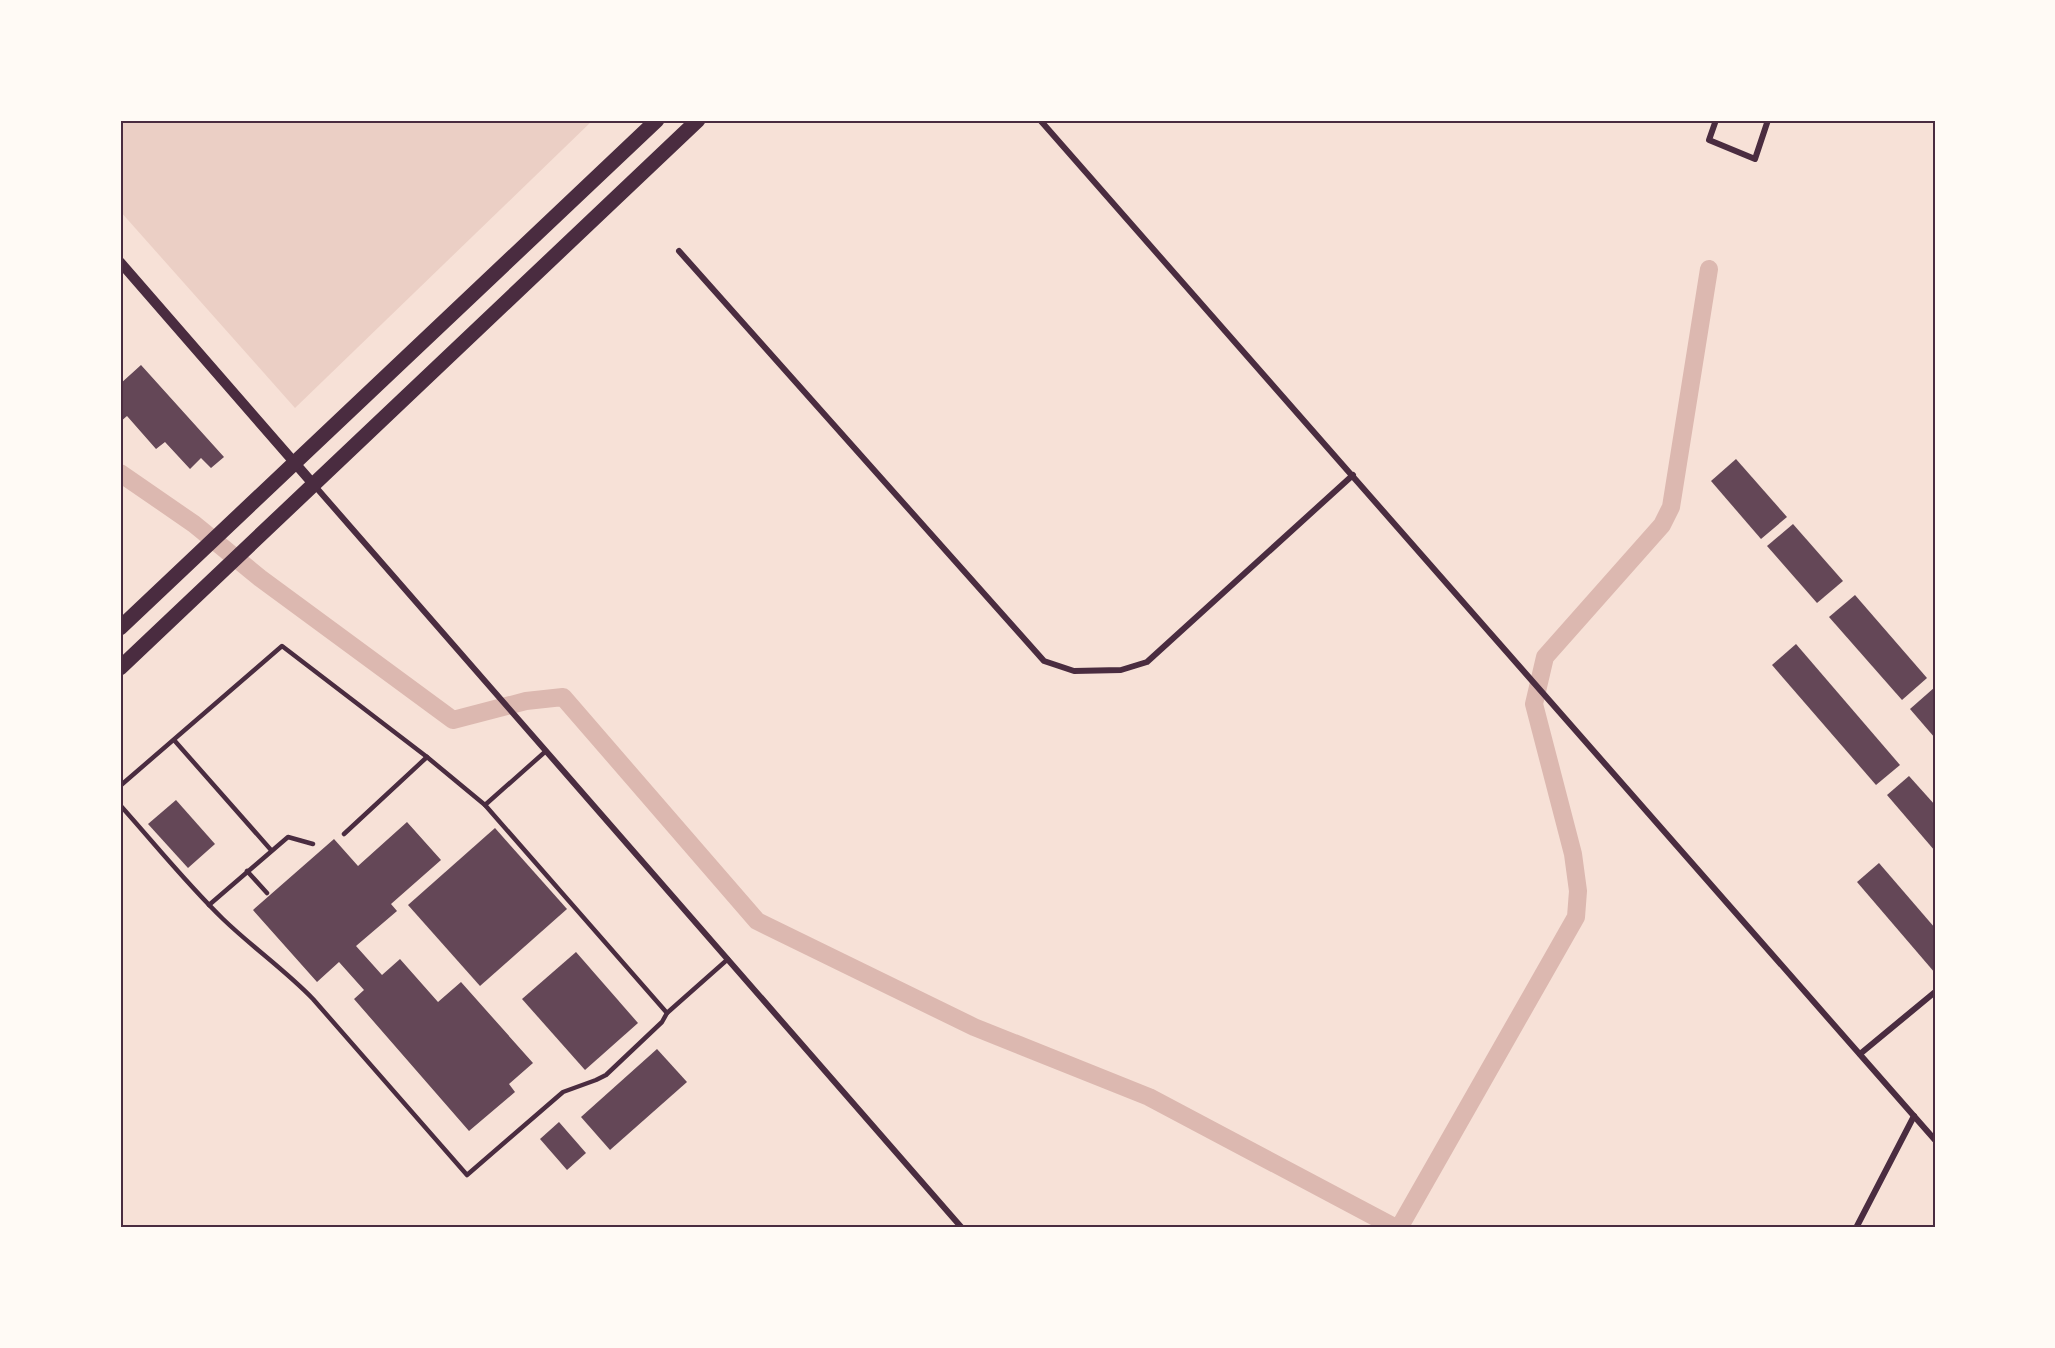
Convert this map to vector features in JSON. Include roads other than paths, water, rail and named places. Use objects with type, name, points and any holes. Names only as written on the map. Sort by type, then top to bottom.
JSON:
[{"type":"main road","points":[[120,628],[657,120]]},
{"type":"main road","points":[[120,668],[698,120]]},
{"type":"street","points":[[1040,120],[1935,1140]]},
{"type":"street","points":[[1716,120],[1708,140],[1755,159],[1768,120]]},
{"type":"street","points":[[679,251],[1044,661],[1074,671],[1121,670],[1147,662],[1353,475]]},
{"type":"street","points":[[120,262],[962,1228]]},
{"type":"street","points":[[1860,1054],[1935,992]]},
{"type":"street","points":[[1856,1228],[1914,1116]]},
{"type":"lane","points":[[120,786],[282,646],[427,757],[485,805],[667,1013]]},
{"type":"lane","points":[[174,740],[272,850]]},
{"type":"lane","points":[[485,805],[546,752]]},
{"type":"lane","points":[[344,834],[427,757]]},
{"type":"lane","points":[[120,806],[209,905],[313,999],[467,1175],[563,1092],[606,1075],[662,1022],[667,1013],[728,959]]},
{"type":"lane","points":[[209,905],[288,837],[313,844]]},
{"type":"lane","points":[[247,871],[267,893]]},
{"type":"waterway","points":[[1399,1228],[1576,917],[1578,891],[1573,854],[1534,704],[1545,657],[1662,525],[1671,507],[1709,269]]},
{"type":"waterway","points":[[120,473],[194,524],[260,578],[453,720],[526,701],[563,697],[757,921],[974,1027],[1149,1097],[1396,1228]]}]
